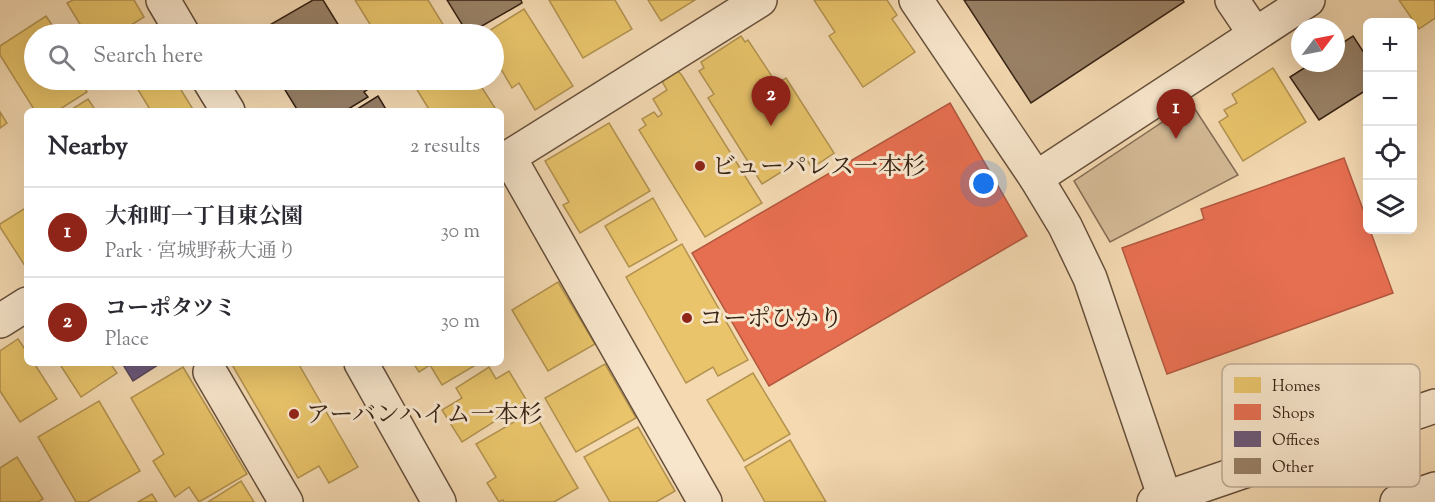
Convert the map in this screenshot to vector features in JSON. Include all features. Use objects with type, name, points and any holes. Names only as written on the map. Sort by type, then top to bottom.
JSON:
[{"type":"street","points":[[163,0],[177,24]]},
{"type":"street","points":[[916,0],[1036,178],[1065,226],[1090,278],[1159,500],[1222,479]]},
{"type":"street","points":[[1232,0],[1255,34]]},
{"type":"street","points":[[1036,178],[1308,0]]},
{"type":"street","points":[[705,502],[509,157],[742,5]]},
{"type":"street","points":[[215,90],[226,108]]},
{"type":"street","points":[[0,321],[24,306]]},
{"type":"street","points":[[363,366],[439,502]]},
{"type":"street","points":[[210,372],[286,502]]},
{"type":"street","points":[[1420,411],[1435,406]]},
{"type":"street","points":[[1397,502],[1435,489]]},
{"type":"shaded area","points":[[1191,103],[1238,175],[1110,242],[1074,181]]},
{"type":"building: Homes","points":[[73,0],[134,0],[144,17],[133,24],[80,24],[67,3]]},
{"type":"building: Homes","points":[[355,0],[428,0],[443,24],[370,24]]},
{"type":"building: Homes","points":[[549,0],[615,0],[632,29],[583,58]]},
{"type":"building: Homes","points":[[648,0],[695,0],[661,21]]},
{"type":"building: Homes","points":[[814,0],[887,0],[897,15],[892,19],[915,52],[863,87],[829,36],[835,32]]},
{"type":"building: Homes","points":[[1399,0],[1435,0],[1435,18],[1419,29],[1417,18],[1411,18]]},
{"type":"building: Homes","points":[[524,9],[573,86],[535,110],[519,83],[512,88],[504,74],[504,24],[500,24]]},
{"type":"building: Homes","points":[[46,16],[51,24],[34,24]]},
{"type":"building: Homes","points":[[24,30],[24,90],[86,90],[87,92],[62,108],[33,108],[0,55],[0,46]]},
{"type":"building: Homes","points":[[741,36],[745,42],[748,40],[777,84],[786,78],[834,153],[812,168],[805,157],[762,184],[708,98],[714,94],[699,71],[704,68],[701,62]]},
{"type":"building: Homes","points":[[1273,68],[1306,122],[1243,161],[1219,122],[1228,116],[1224,110],[1237,103],[1232,94]]},
{"type":"building: Homes","name":"ビューパレス一本杉","points":[[676,70],[681,74],[762,203],[705,237],[639,130],[646,125],[642,119],[654,112],[658,117],[662,114],[653,99],[667,90],[663,83],[663,76]]},
{"type":"building: Homes","points":[[138,90],[181,90],[192,108],[149,108]]},
{"type":"building: Homes","points":[[417,90],[483,90],[495,108],[428,108]]},
{"type":"building: Homes","points":[[88,99],[94,108],[74,108]]},
{"type":"building: Homes","points":[[0,112],[7,123],[0,128]]},
{"type":"building: Homes","points":[[609,123],[650,191],[580,233],[563,205],[569,202],[545,161]]},
{"type":"building: Homes","points":[[653,198],[677,240],[629,267],[605,226]]},
{"type":"building: Homes","points":[[24,209],[24,264],[0,227],[0,224]]},
{"type":"building: Homes","name":"コーポひかり","points":[[682,244],[748,360],[718,376],[713,367],[686,383],[626,277]]},
{"type":"building: Homes","points":[[558,282],[595,344],[548,371],[512,310]]},
{"type":"building: Homes","points":[[18,339],[24,348],[24,366],[36,366],[57,399],[20,422],[0,391],[0,351]]},
{"type":"building: Homes","points":[[605,364],[636,418],[576,452],[545,398]]},
{"type":"building: Homes","points":[[61,366],[112,366],[117,373],[81,397]]},
{"type":"building: Homes","name":"アーバンハイム一本杉","points":[[233,366],[300,366],[358,467],[329,483],[319,466],[298,478]]},
{"type":"building: Homes","points":[[415,366],[428,366],[419,372]]},
{"type":"building: Homes","points":[[431,366],[474,366],[442,385]]},
{"type":"building: Homes","points":[[183,367],[247,474],[199,502],[189,487],[175,497],[153,461],[164,454],[131,398]]},
{"type":"building: Homes","points":[[489,367],[496,379],[509,371],[527,401],[462,442],[442,410],[462,398],[456,388]]},
{"type":"building: Homes","points":[[753,373],[790,434],[744,461],[707,400]]},
{"type":"building: Homes","points":[[99,401],[140,471],[87,502],[76,502],[38,437]]},
{"type":"building: Homes","points":[[533,411],[578,488],[554,502],[504,502],[503,500],[499,502],[487,483],[496,477],[476,444]]},
{"type":"building: Homes","points":[[638,427],[675,491],[656,502],[610,502],[584,457]]},
{"type":"building: Homes","points":[[790,440],[826,502],[765,502],[745,467]]},
{"type":"building: Homes","points":[[17,457],[43,499],[38,502],[0,502],[0,468]]},
{"type":"building: Homes","points":[[241,481],[254,502],[208,502]]},
{"type":"building: Homes","points":[[152,494],[157,502],[138,502]]},
{"type":"building: Shops","points":[[950,103],[1027,236],[769,386],[692,253]]},
{"type":"building: Shops","points":[[1344,158],[1363,209],[1363,234],[1371,234],[1393,293],[1167,374],[1122,248],[1204,219],[1201,209]]},
{"type":"building: Offices","points":[[124,366],[156,366],[133,381]]},
{"type":"building: Other","points":[[313,0],[323,0],[338,24],[271,24]]},
{"type":"building: Other","points":[[447,0],[521,0],[522,3],[485,24],[462,24]]},
{"type":"building: Other","points":[[964,0],[1183,0],[1184,2],[1031,103]]},
{"type":"building: Other","points":[[1353,36],[1363,51],[1363,92],[1319,120],[1290,77],[1298,72],[1345,72],[1345,41]]},
{"type":"building: Other","points":[[285,90],[367,90],[364,92],[368,97],[350,108],[296,108]]},
{"type":"building: Other","points":[[378,96],[385,108],[359,108]]},
{"type":"place","name":"コーポタツミ","points":[[771,126]]},
{"type":"place","name":"大和町一丁目東公園","points":[[1176,139]]},
{"type":"place","name":"ビューパレス一本杉","points":[[700,166]]},
{"type":"place","name":"コーポひかり","points":[[687,318]]},
{"type":"place","name":"アーバンハイム一本杉","points":[[294,414]]}]
